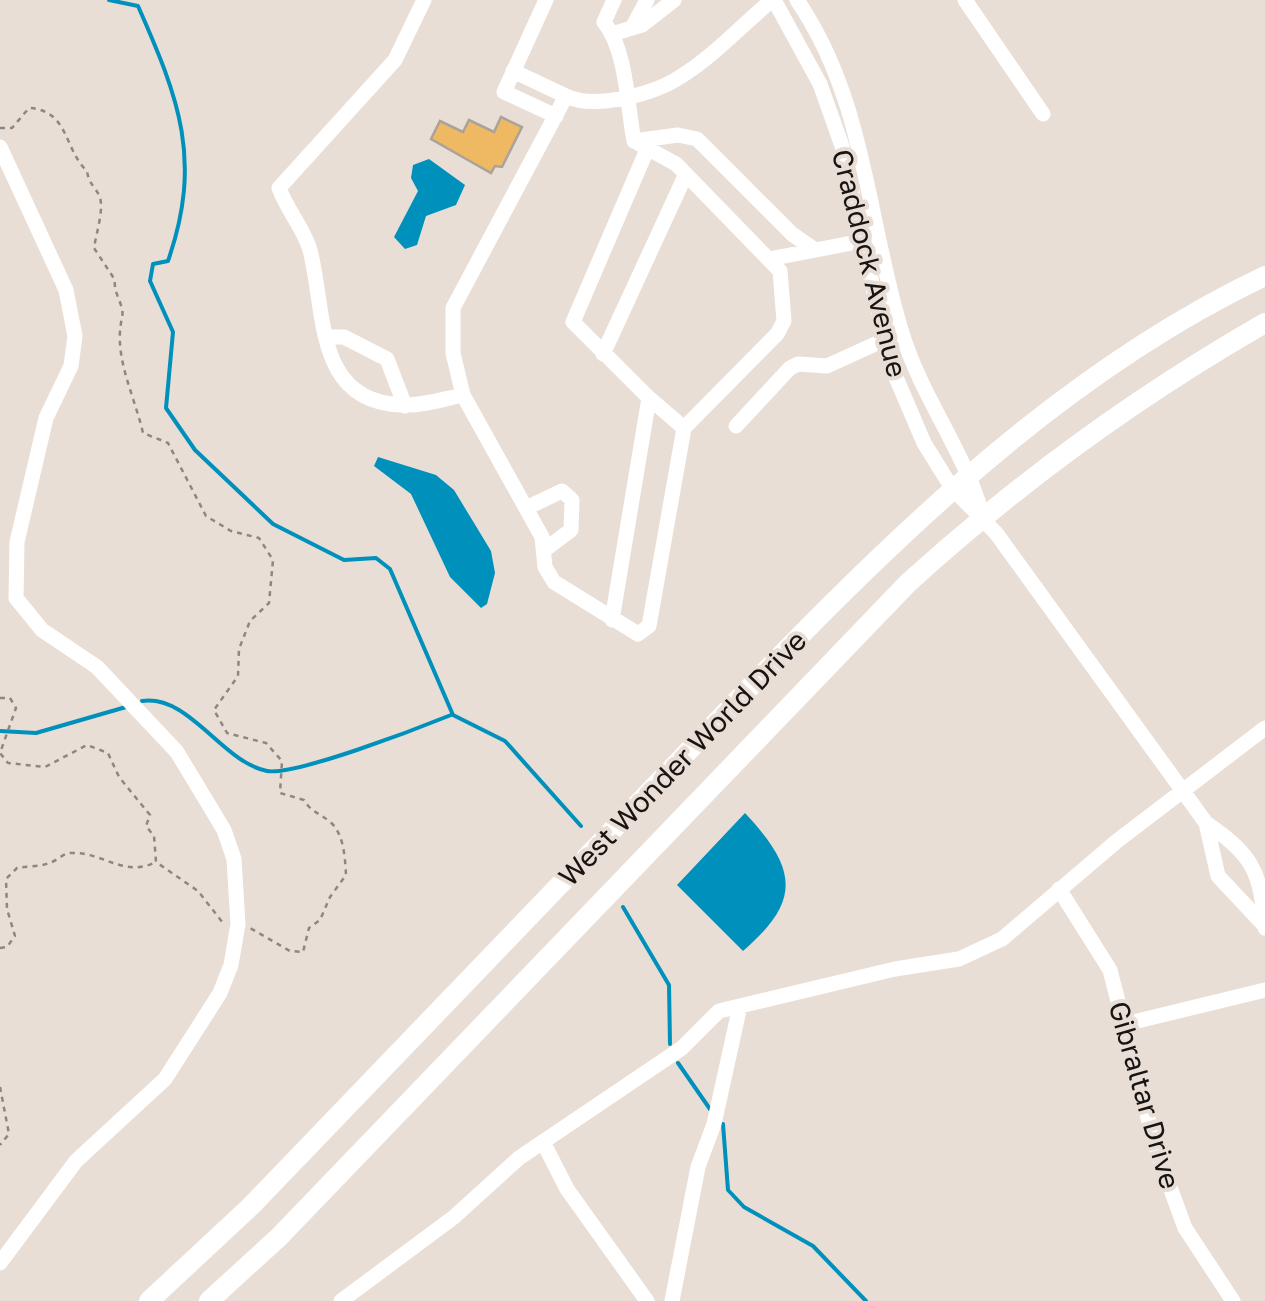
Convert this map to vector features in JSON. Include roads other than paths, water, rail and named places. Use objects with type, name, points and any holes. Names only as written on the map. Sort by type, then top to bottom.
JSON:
[{"type":"main road","name":"West Wonder World Drive","points":[[150,1301],[251,1206],[824,610],[970,471],[1118,364],[1265,276]]},
{"type":"main road","name":"West Wonder World Drive","points":[[209,1301],[279,1237],[908,583],[982,515],[1126,408],[1265,324]]},
{"type":"street","points":[[424,0],[395,60],[279,188],[309,246],[327,354],[351,387],[372,401],[405,406],[463,395]]},
{"type":"street","points":[[546,0],[504,92],[556,116]]},
{"type":"street","points":[[614,0],[604,22],[612,34],[640,146],[573,322],[648,398],[684,428]]},
{"type":"street","points":[[633,26],[647,0]]},
{"type":"street","points":[[612,34],[642,25],[674,0]]},
{"type":"street","points":[[513,72],[580,103],[625,96],[680,78],[773,0]]},
{"type":"street","name":"Craddock Avenue","points":[[773,0],[820,84],[842,146],[884,340],[924,443],[952,488],[982,515],[1206,824]]},
{"type":"street","name":"Craddock Avenue","points":[[796,0],[833,67],[855,123],[901,332],[930,407],[970,471],[982,515]]},
{"type":"street","points":[[966,0],[1043,114]]},
{"type":"street","points":[[566,96],[453,308],[453,353],[463,395],[546,548],[545,566],[554,582],[638,634],[649,626],[684,428],[777,334],[784,321],[780,271],[686,174],[665,156],[640,146]]},
{"type":"street","points":[[640,146],[678,136],[697,139],[792,234],[815,250]]},
{"type":"street","points":[[0,147],[66,290],[75,336],[72,366],[46,418],[17,542],[16,598],[42,630],[97,667],[176,752],[224,830],[234,859],[238,924],[231,965],[220,993],[165,1079],[76,1161],[0,1263]]},
{"type":"street","points":[[603,354],[686,174]]},
{"type":"street","points":[[769,259],[862,241]]},
{"type":"street","points":[[326,337],[344,337],[387,358],[405,406]]},
{"type":"street","points":[[736,426],[790,368],[798,364],[827,366],[884,340]]},
{"type":"street","points":[[612,620],[648,398]]},
{"type":"street","points":[[526,508],[562,491],[572,500],[571,530],[546,548]]},
{"type":"street","points":[[342,1301],[454,1218],[543,1142],[682,1048],[719,1010],[895,969],[959,959],[1002,939],[1059,889],[1265,728]]},
{"type":"street","points":[[1206,824],[1210,856],[1218,876],[1265,927]]},
{"type":"street","points":[[1206,824],[1249,858],[1260,884],[1265,927]]},
{"type":"street","name":"Gibraltar Drive","points":[[1059,889],[1100,949],[1125,1024],[1167,1184],[1184,1228],[1233,1301]]},
{"type":"street","points":[[1125,1024],[1265,990]]},
{"type":"street","points":[[672,1301],[698,1167],[714,1124],[740,1006]]},
{"type":"street","points":[[543,1142],[567,1190],[647,1301]]},
{"type":"water","points":[[429,159],[465,185],[456,205],[426,216],[417,245],[405,249],[394,237],[418,191],[411,178],[413,165]]},
{"type":"water","points":[[378,457],[436,475],[454,490],[491,551],[495,573],[487,604],[481,608],[450,577],[411,494],[374,466]]},
{"type":"water","points":[[745,813],[774,850],[786,883],[776,915],[743,951],[677,885]]},
{"type":"waterway","points":[[109,0],[138,6],[165,71],[182,130],[184,192],[178,225],[168,261],[153,264],[150,281],[173,332],[166,408],[195,450],[273,524],[344,560],[376,558],[390,569],[453,715],[505,741],[581,826]]},
{"type":"waterway","points":[[142,701],[175,708],[235,755],[267,771],[329,759],[451,715]]},
{"type":"waterway","points":[[0,731],[36,733],[126,707]]},
{"type":"waterway","points":[[623,907],[669,985],[670,1044]]},
{"type":"waterway","points":[[678,1063],[712,1112]]},
{"type":"waterway","points":[[723,1124],[728,1190],[744,1207],[813,1246],[866,1301]]}]
